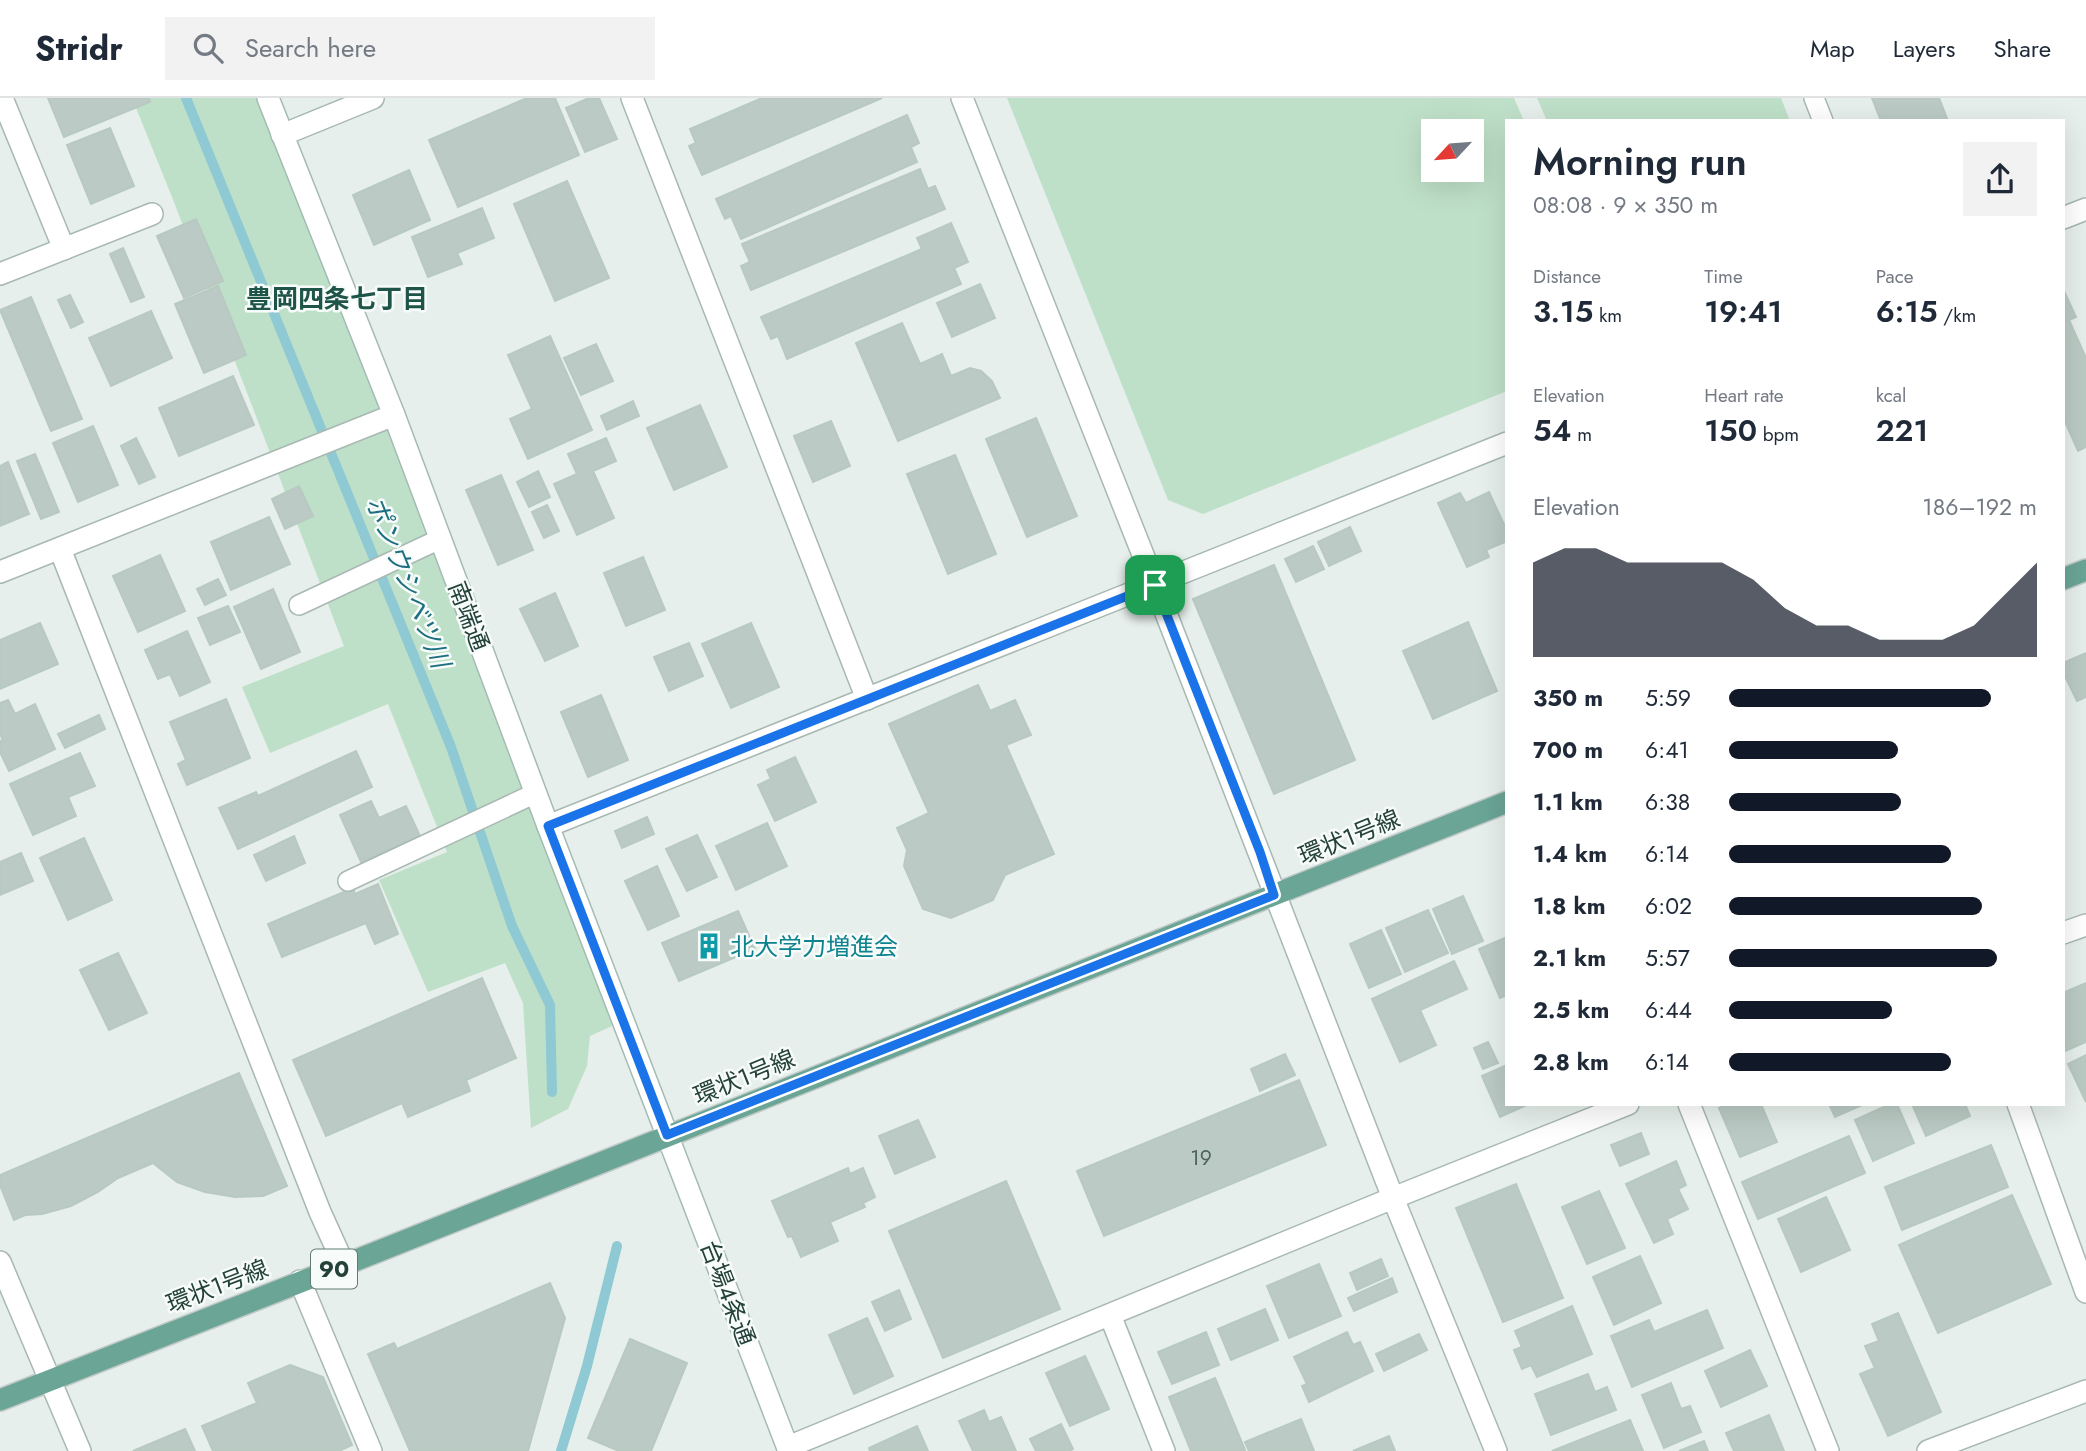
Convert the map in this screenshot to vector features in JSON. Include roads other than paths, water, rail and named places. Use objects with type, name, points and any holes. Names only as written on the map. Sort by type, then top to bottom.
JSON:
[{"type":"main road","points":[[2065,578],[2086,570]]},
{"type":"main road","name":"環状1号線","points":[[0,1400],[1505,803]]},
{"type":"street","points":[[2,98],[64,249]]},
{"type":"street","name":"南端通","points":[[268,98],[394,415],[667,1135]]},
{"type":"street","points":[[282,135],[373,98]]},
{"type":"street","points":[[632,98],[867,699]]},
{"type":"street","points":[[962,98],[1260,852],[1274,895],[1393,1198],[1496,1451]]},
{"type":"street","points":[[2065,217],[2086,209]]},
{"type":"street","points":[[0,274],[152,214]]},
{"type":"street","points":[[0,572],[394,415]]},
{"type":"street","points":[[548,826],[1505,444]]},
{"type":"street","points":[[60,549],[320,1212],[344,1265]]},
{"type":"street","points":[[2065,932],[2086,925]]},
{"type":"street","points":[[789,1449],[1393,1198],[1623,1106]]},
{"type":"street","points":[[1690,1106],[1828,1451]]},
{"type":"street","points":[[2019,1106],[2086,1292]]},
{"type":"street","name":"台場4条通","points":[[667,1135],[789,1449]]},
{"type":"street","points":[[0,1262],[80,1451]]},
{"type":"street","points":[[300,1281],[371,1451]]},
{"type":"street","points":[[1110,1315],[1164,1451]]},
{"type":"street","points":[[1928,1451],[2086,1391]]},
{"type":"lane","points":[[1814,98],[1823,119]]},
{"type":"lane","points":[[299,605],[440,539]]},
{"type":"lane","points":[[348,881],[536,793]]},
{"type":"waterway","name":"ポンウシベツ川","points":[[186,98],[451,747],[512,926],[550,1005],[552,1092]]},
{"type":"waterway","name":"ポンウシベツ川","points":[[561,1451],[587,1366],[617,1246]]},
{"type":"place","name":"北大学力増進会","points":[[709,946]]},
{"type":"district","name":"豊岡四条七丁目","points":[[337,299]]}]
